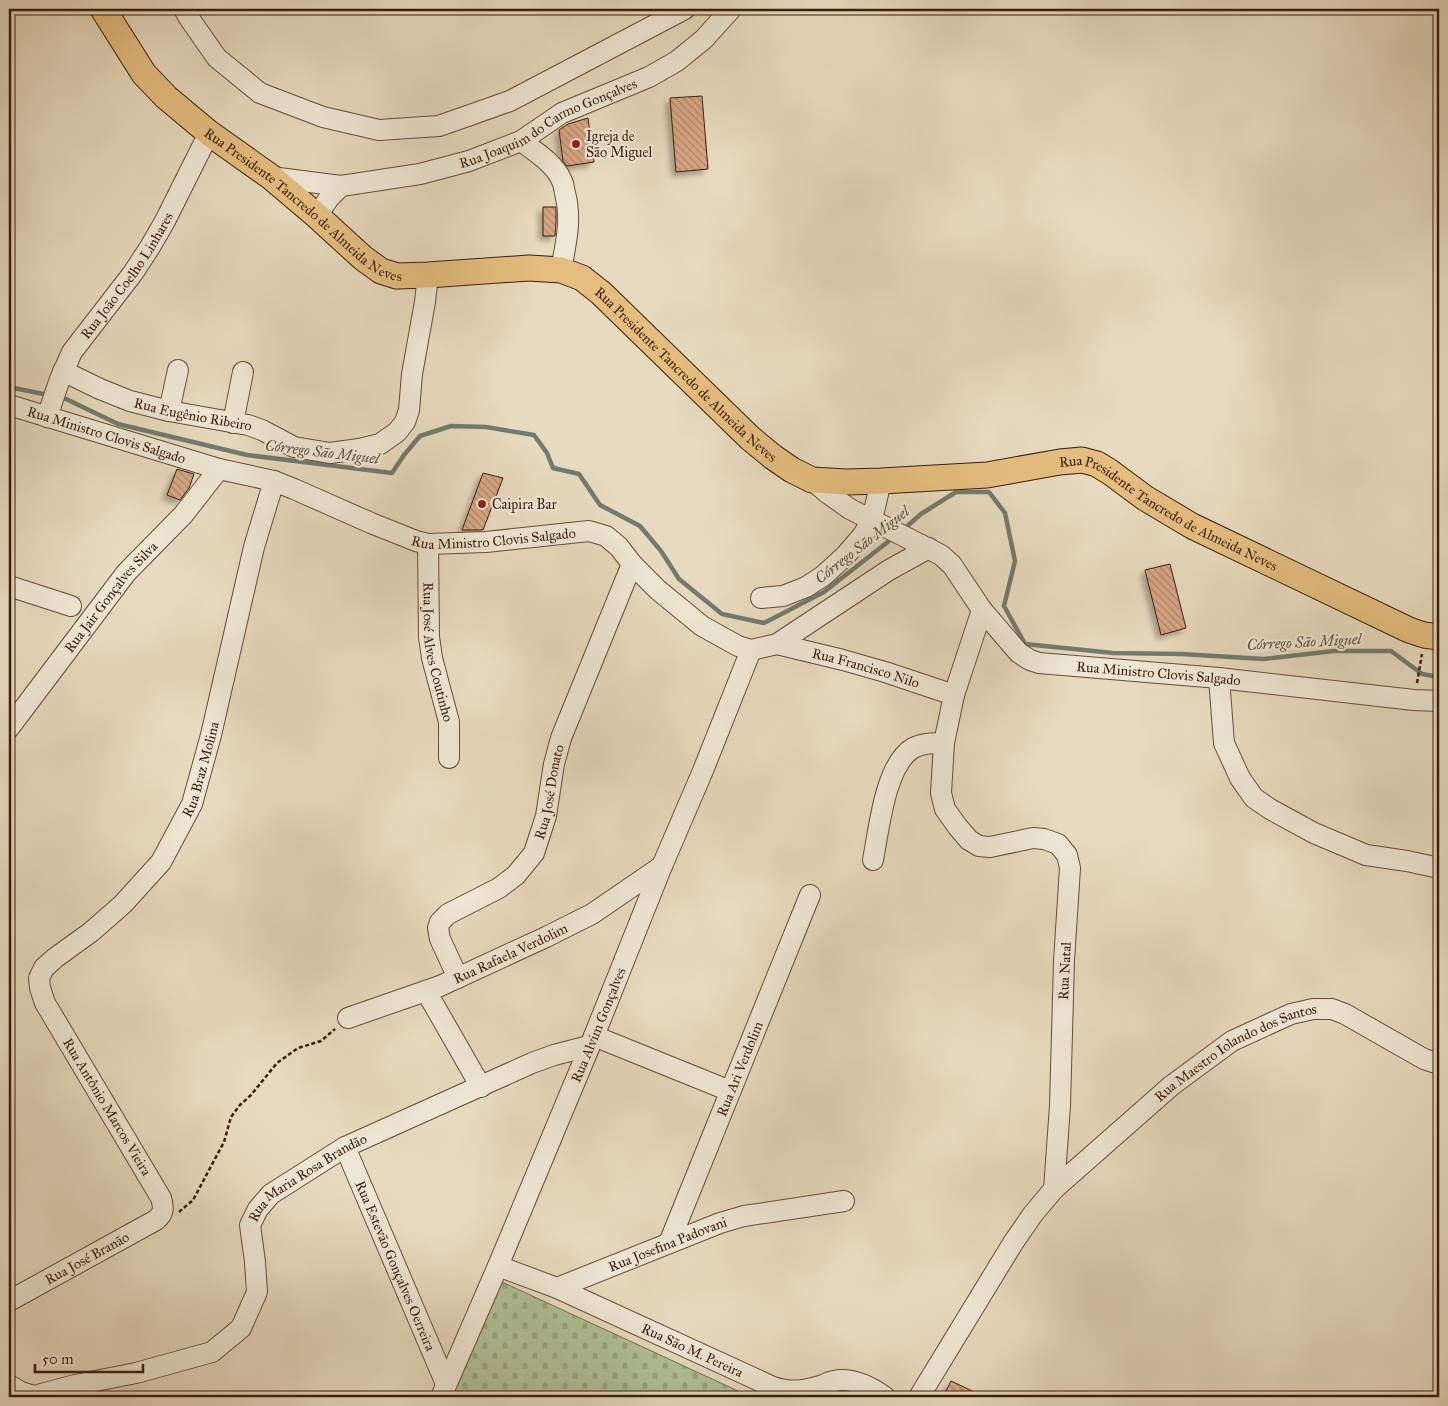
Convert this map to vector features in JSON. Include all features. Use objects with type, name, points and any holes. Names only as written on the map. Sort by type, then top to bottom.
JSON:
[{"type":"main road","name":"Rua Presidente Tancredo de Almeida Neves","points":[[103,9],[144,74],[166,97],[209,133],[271,177],[363,258],[381,271],[397,276],[528,268],[561,270],[582,278],[601,294],[750,438],[772,457],[812,480],[846,482],[988,475],[1082,460],[1097,464],[1145,498],[1192,526],[1409,630],[1424,635],[1431,644]]},
{"type":"street","points":[[184,9],[217,58],[260,93],[323,117],[379,130],[439,126],[510,101],[685,9]]},
{"type":"street","name":"Rua Joaquim do Carmo Gonçalves","points":[[271,177],[341,186],[420,174],[469,161],[521,141],[562,113],[649,77],[677,61],[704,39],[731,9]]},
{"type":"street","name":"Rua João Coelho Linhares","points":[[48,413],[72,352],[133,273],[150,247],[209,133]]},
{"type":"street","points":[[521,141],[540,154],[562,181],[568,206],[569,230],[561,270]]},
{"type":"street","points":[[317,216],[329,198],[341,186]]},
{"type":"street","name":"Rua Eugênio Ribeiro","points":[[62,375],[130,401],[169,411],[233,422],[262,430],[294,447],[330,453],[380,444],[397,432],[405,422],[409,410],[412,374],[428,275]]},
{"type":"street","points":[[169,411],[178,370]]},
{"type":"street","points":[[233,422],[243,372]]},
{"type":"street","name":"Rua Ministro Clovis Salgado","points":[[9,405],[48,413],[219,469],[274,482],[371,523],[428,544],[486,542],[589,531],[606,536],[619,547],[632,564],[658,590],[702,626],[738,646],[750,650]]},
{"type":"street","name":"Rua Jair Gonçalves Silva","points":[[9,728],[126,573],[183,515],[219,469]]},
{"type":"street","name":"Rua Presidente Tancredo de Almeida Neves","points":[[812,480],[843,504],[924,546]]},
{"type":"street","points":[[761,598],[783,596],[806,587],[823,576],[845,556],[876,522],[881,481]]},
{"type":"street","name":"Rua Braz Molina","points":[[45,1003],[39,978],[44,968],[91,932],[123,904],[161,862],[192,804],[211,735],[254,547],[274,482]]},
{"type":"street","name":"Rua José Alves Coutinho","points":[[428,544],[429,637],[432,658],[450,722],[449,758]]},
{"type":"street","points":[[750,650],[777,644],[924,546]]},
{"type":"street","name":"Rua Ministro Clovis Salgado","points":[[924,546],[942,555],[952,565],[982,610],[1019,653],[1039,663],[1219,678],[1439,701]]},
{"type":"street","name":"Rua José Donato","points":[[458,978],[440,939],[438,928],[440,922],[448,914],[499,888],[516,875],[534,853],[546,816],[554,764],[561,738],[632,564]]},
{"type":"street","points":[[9,586],[71,606]]},
{"type":"street","name":"Rua Natal","points":[[982,610],[954,695],[944,743],[941,793],[945,810],[969,840],[979,846],[990,847],[1033,838],[1044,839],[1058,844],[1067,855],[1070,868],[1064,961],[1060,1106],[1054,1189]]},
{"type":"street","name":"Rua Francisco Nilo","points":[[777,644],[885,672],[954,695]]},
{"type":"street","name":"Rua Alvim Gonçalves","points":[[443,1391],[498,1266],[702,773],[750,650]]},
{"type":"street","points":[[1219,678],[1224,743],[1240,778],[1254,798],[1314,833],[1366,855],[1439,868]]},
{"type":"street","points":[[872,860],[886,793],[894,770],[902,758],[913,748],[926,743],[944,743]]},
{"type":"street","name":"Rua Rafaela Verdolim","points":[[348,1018],[440,986],[592,914],[662,866]]},
{"type":"street","name":"Rua Ari Verdolim","points":[[669,1243],[810,894]]},
{"type":"street","points":[[426,991],[480,1087]]},
{"type":"street","name":"Rua Antônio Marcos Vieira","points":[[45,1003],[161,1198],[164,1206],[163,1212]]},
{"type":"street","name":"Rua Maestro Iolando dos Santos","points":[[1054,1189],[1171,1086],[1232,1041],[1291,1014],[1313,1009],[1332,1009],[1346,1014],[1424,1059],[1439,1064]]},
{"type":"street","points":[[591,1041],[730,1092]]},
{"type":"street","name":"Rua Maria Rosa Brandão","points":[[14,1391],[34,1396],[74,1385],[136,1373],[212,1352],[241,1328],[257,1292],[250,1225],[258,1209],[271,1194],[344,1147],[532,1063],[591,1041]]},
{"type":"street","name":"Rua Estevão Gonçalves Oerreira","points":[[344,1147],[443,1391]]},
{"type":"street","points":[[919,1397],[1013,1243],[1033,1214],[1054,1189]]},
{"type":"street","name":"Rua Josefina Padovani","points":[[557,1288],[720,1223],[744,1216],[844,1201]]},
{"type":"street","name":"Rua José Branão","points":[[9,1302],[156,1220],[163,1212]]},
{"type":"street","points":[[498,1266],[557,1288]]},
{"type":"street","name":"Rua São M. Pereira","points":[[557,1288],[785,1391],[800,1391],[834,1381],[847,1380],[872,1388],[885,1397]]},
{"type":"path","points":[[1417,682],[1431,644]]},
{"type":"path","points":[[163,1212],[177,1214],[193,1200],[224,1142],[231,1116],[277,1063],[298,1048],[321,1041],[348,1018]]},
{"type":"green space","points":[[502,1282],[751,1397],[446,1397]]},
{"type":"building","points":[[702,96],[708,169],[676,172],[670,98]]},
{"type":"building","name":"Igreja de São Miguel","points":[[588,118],[594,162],[567,166],[563,161],[559,130],[568,124]]},
{"type":"building","points":[[543,207],[556,207],[555,236],[543,236]]},
{"type":"building","points":[[177,469],[194,474],[189,488],[180,500],[167,495]]},
{"type":"building","name":"Caipira Bar","points":[[483,473],[503,478],[483,530],[462,530]]},
{"type":"building","points":[[1170,564],[1186,628],[1161,635],[1145,570]]},
{"type":"building","points":[[951,1381],[985,1397],[943,1397]]},
{"type":"waterway","name":"Córrego São Miguel","points":[[9,385],[14,388],[48,395]]},
{"type":"waterway","name":"Córrego São Miguel","points":[[58,397],[118,424],[247,455],[392,473],[420,436],[451,426],[486,427],[534,435],[547,453],[553,468],[579,474],[600,505],[640,526],[661,551],[679,579],[722,614],[764,623],[824,592],[894,537]]},
{"type":"waterway","name":"Córrego São Miguel","points":[[904,529],[921,514],[956,492],[989,492],[1005,513],[1015,561],[1004,606],[1025,644],[1113,653],[1181,654],[1264,659],[1334,651],[1391,651],[1422,674],[1439,677]]},
{"type":"place","name":"Igreja de São Miguel","points":[[576,144]]},
{"type":"place","name":"Caipira Bar","points":[[482,504]]}]
